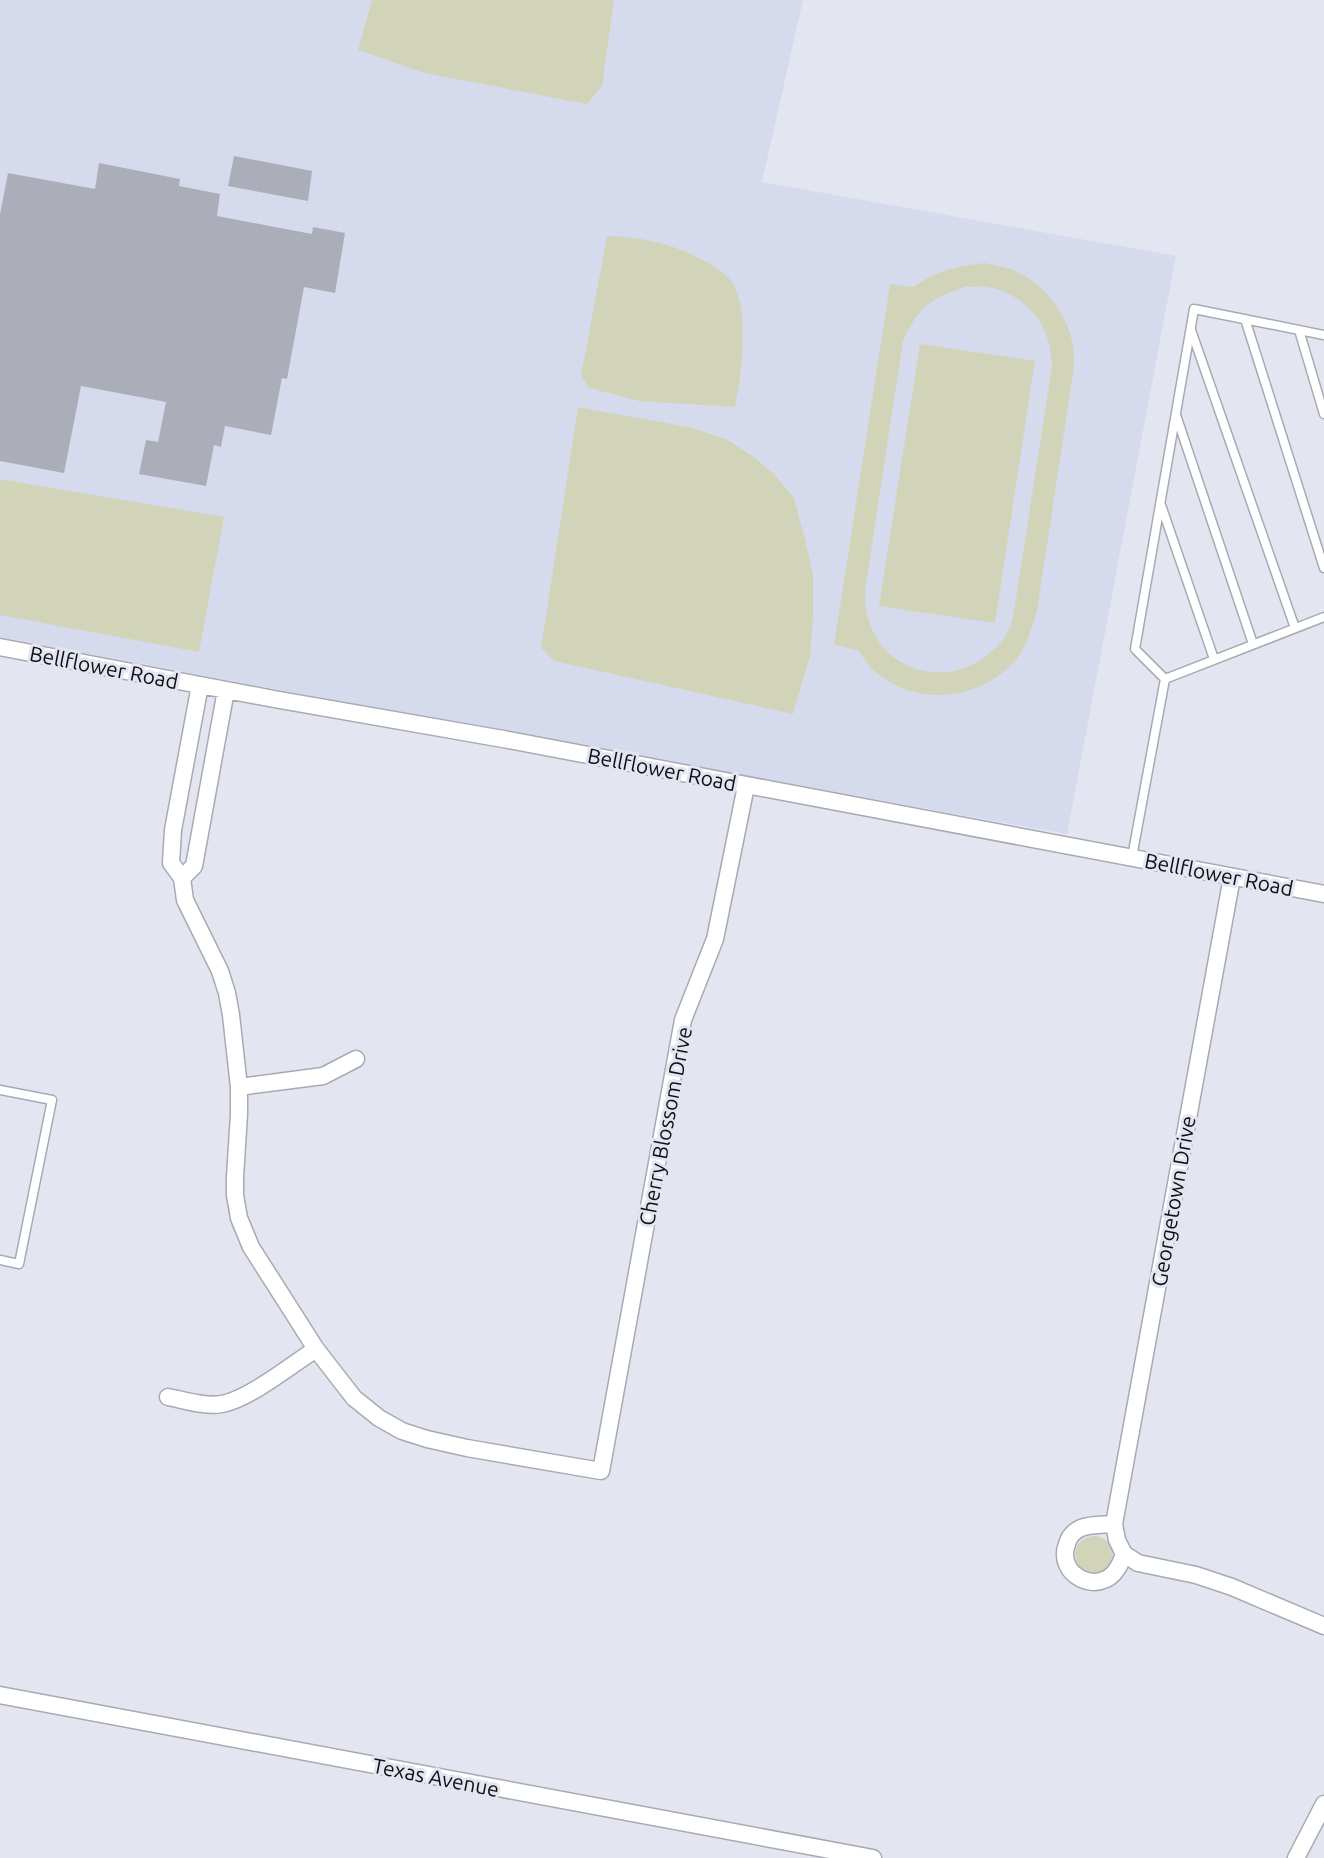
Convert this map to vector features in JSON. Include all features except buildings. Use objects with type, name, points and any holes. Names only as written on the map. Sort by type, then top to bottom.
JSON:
[{"type":"street","name":"Bellflower Road","points":[[0,647],[1324,894]]},
{"type":"street","points":[[168,1397],[222,1404],[259,1387],[316,1349],[251,1247],[239,1218],[235,1195],[239,1087],[227,993],[220,971],[185,900],[182,878],[171,863],[173,830],[200,685]]},
{"type":"street","points":[[182,878],[194,866],[226,690]]},
{"type":"street","name":"Cherry Blossom Drive","points":[[316,1349],[354,1398],[379,1418],[402,1431],[467,1448],[601,1471],[684,1020],[715,939],[746,786]]},
{"type":"street","name":"Georgetown Drive","points":[[1124,1554],[1117,1540],[1114,1524],[1232,877]]},
{"type":"street","points":[[239,1087],[323,1076],[356,1059]]},
{"type":"street","points":[[1114,1524],[1084,1527],[1069,1539],[1065,1558],[1074,1575],[1082,1580],[1102,1581],[1117,1569],[1124,1554],[1138,1563],[1196,1575],[1232,1587],[1324,1626]]},
{"type":"street","name":"Texas Avenue","points":[[0,1695],[873,1858]]},
{"type":"street","points":[[1296,1858],[1324,1804]]},
{"type":"lane","points":[[1165,678],[1135,649],[1194,309],[1324,335]]},
{"type":"lane","points":[[1245,319],[1324,568]]},
{"type":"lane","points":[[1191,329],[1295,628]]},
{"type":"lane","points":[[1299,330],[1324,414]]},
{"type":"lane","points":[[1176,414],[1253,644]]},
{"type":"lane","points":[[1160,502],[1214,659]]},
{"type":"lane","points":[[1165,678],[1324,617]]},
{"type":"lane","points":[[1132,857],[1165,678]]},
{"type":"lane","points":[[0,1090],[52,1100],[19,1264],[0,1260]]},
{"type":"shaded area","points":[[0,0],[803,0],[762,182],[1176,256],[1067,834],[465,725],[0,637]]},
{"type":"green space","points":[[372,0],[614,0],[602,86],[587,104],[424,73],[358,50]]},
{"type":"green space","points":[[607,236],[641,239],[674,247],[708,263],[727,276],[735,288],[743,321],[742,358],[735,407],[639,401],[589,388],[581,376]]},
{"type":"green space","points":[[986,263],[1024,275],[1052,300],[1070,333],[1074,367],[1037,611],[1028,639],[1012,664],[998,676],[965,691],[929,695],[895,685],[876,672],[858,650],[834,645],[890,284],[913,287],[957,267]],"holes":[[[965,287],[998,289],[1027,306],[1046,333],[1052,366],[1009,629],[999,644],[979,661],[961,669],[925,671],[892,656],[879,642],[870,624],[865,591],[903,341],[915,319],[927,305]]]},
{"type":"green space","points":[[920,344],[1035,361],[995,623],[879,606]]},
{"type":"green space","points":[[578,407],[693,428],[728,440],[774,474],[794,498],[813,575],[813,620],[810,656],[793,714],[554,661],[541,648]]},
{"type":"green space","points":[[0,479],[224,517],[199,652],[0,615]]},
{"type":"green space","points":[[1094,1536],[1108,1541],[1113,1555],[1108,1569],[1094,1574],[1080,1569],[1075,1555],[1080,1541]]}]
